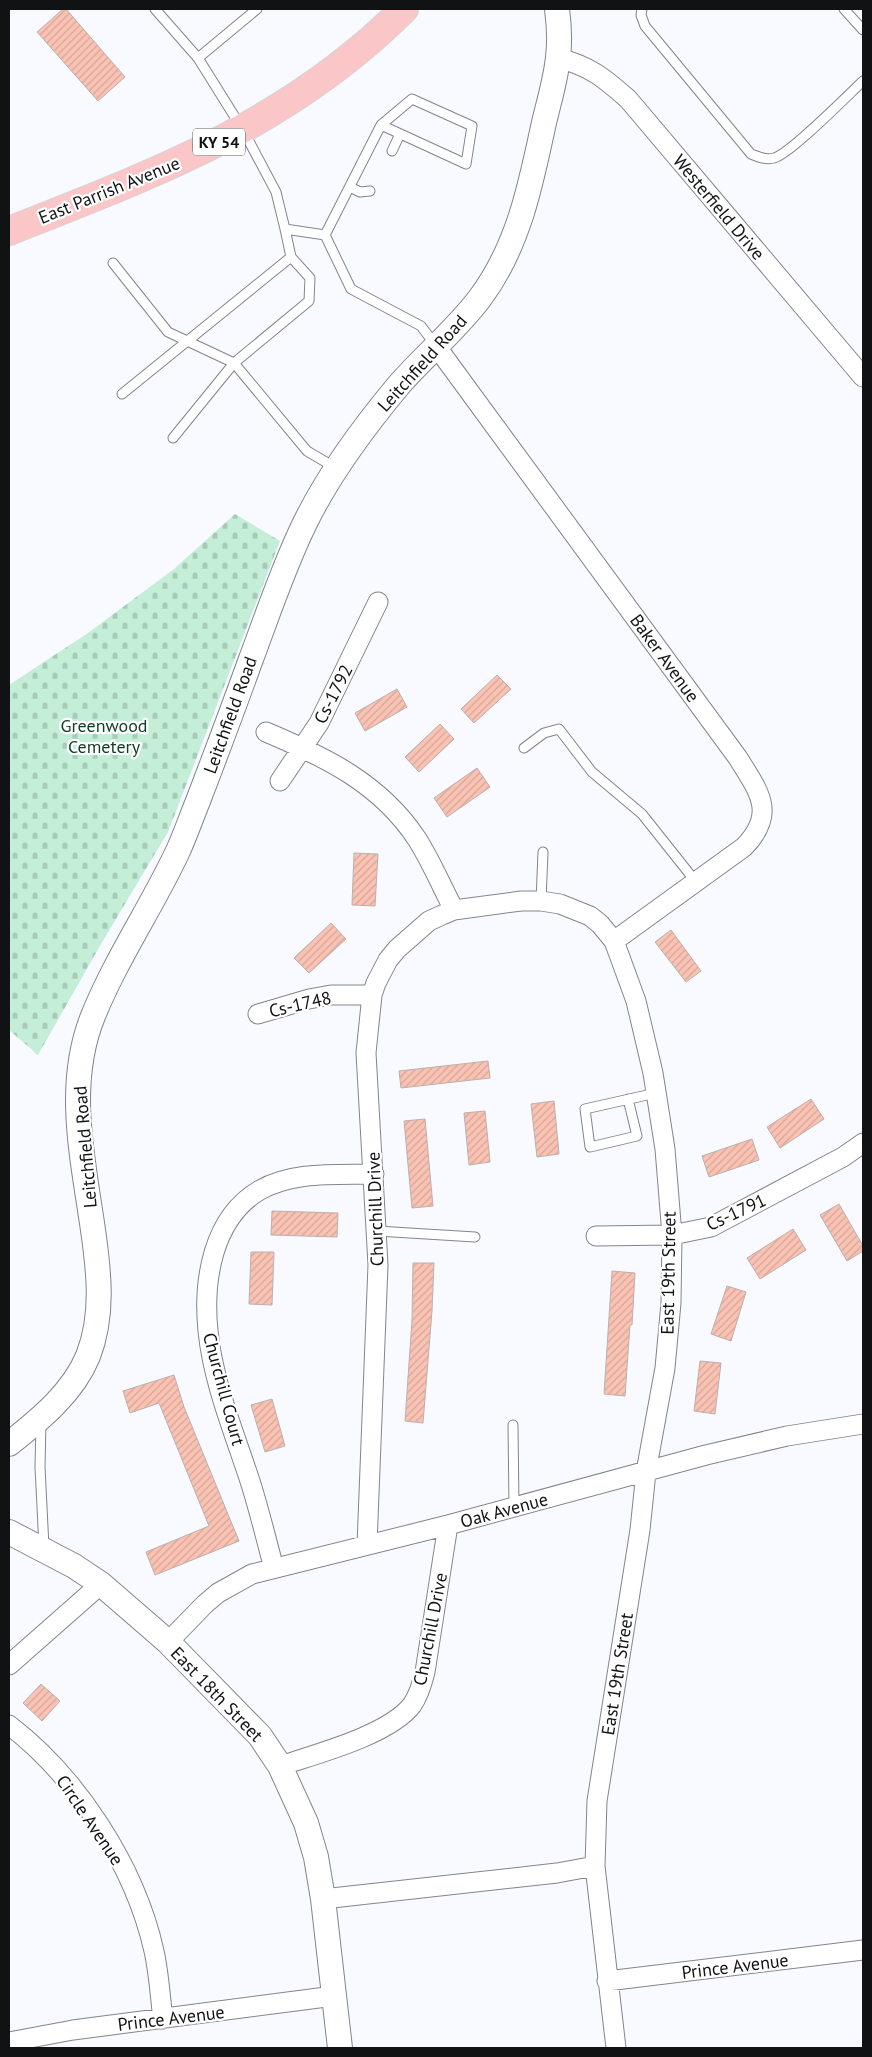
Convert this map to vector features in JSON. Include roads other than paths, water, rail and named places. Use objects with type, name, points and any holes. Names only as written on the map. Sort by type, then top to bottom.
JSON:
[{"type":"main road","name":"East Parrish Avenue","points":[[9,231],[172,166],[243,130],[325,77],[359,50],[404,9]]},
{"type":"street","name":"Leitchfield Road","points":[[9,1444],[41,1419],[73,1382],[87,1357],[96,1328],[99,1297],[98,1265],[80,1136],[78,1105],[79,1074],[84,1045],[92,1018],[117,965],[177,852],[226,730],[280,578],[305,523],[337,468],[358,438],[400,385],[478,300],[493,278],[518,228],[527,202],[558,58],[558,9]]},
{"type":"street","name":"Westerfield Drive","points":[[558,58],[576,62],[598,73],[628,99],[863,377]]},
{"type":"street","name":"Baker Avenue","points":[[436,346],[738,758],[760,793],[763,809],[761,824],[755,836],[744,847],[614,941]]},
{"type":"street","name":"Cs-1792","points":[[280,781],[319,723],[378,602]]},
{"type":"street","points":[[266,732],[344,769],[391,806],[416,839],[454,910]]},
{"type":"street","name":"East 19th Street","points":[[454,910],[541,901],[560,904],[590,916],[600,924],[614,941],[636,1001],[656,1093],[665,1149],[672,1235],[671,1303],[665,1368],[646,1472],[640,1530],[597,1801],[595,1866],[616,2048]]},
{"type":"street","name":"Churchill Drive","points":[[367,1546],[378,1265],[366,1053],[372,995],[381,971],[396,949],[429,921],[454,910]]},
{"type":"street","name":"Cs-1748","points":[[258,1014],[309,999],[331,995],[372,995]]},
{"type":"street","name":"Cs-1791","points":[[596,1236],[672,1235],[711,1227],[834,1161],[863,1143]]},
{"type":"street","name":"Churchill Court","points":[[274,1568],[254,1494],[221,1393],[211,1354],[207,1317],[208,1290],[213,1256],[224,1227],[234,1212],[260,1190],[303,1176],[374,1174]]},
{"type":"street","name":"Oak Avenue","points":[[168,1642],[218,1593],[252,1574],[514,1508],[706,1455],[787,1436],[863,1424]]},
{"type":"street","name":"Churchill Drive","points":[[280,1766],[328,1750],[384,1727],[400,1717],[412,1704],[420,1690],[425,1672],[448,1525]]},
{"type":"street","name":"East 18th Street","points":[[9,1532],[74,1566],[101,1584],[168,1642],[250,1724],[280,1766],[306,1823],[316,1857],[323,1900],[340,2048]]},
{"type":"street","points":[[9,1664],[101,1584]]},
{"type":"street","name":"Circle Avenue","points":[[9,1725],[41,1752],[72,1787],[111,1845],[132,1887],[149,1931],[155,1952],[163,2018]]},
{"type":"street","points":[[323,1900],[557,1873],[595,1866]]},
{"type":"street","name":"Prince Avenue","points":[[608,1981],[863,1950]]},
{"type":"street","name":"Prince Avenue","points":[[9,2042],[73,2030],[334,1996]]},
{"type":"lane","points":[[155,9],[198,58],[243,130],[276,192],[291,257],[310,278],[309,301],[234,363],[173,438]]},
{"type":"lane","points":[[198,58],[257,9]]},
{"type":"lane","points":[[642,9],[641,15],[645,26],[751,154],[763,159],[776,158],[792,146],[863,81]]},
{"type":"lane","points":[[844,9],[863,30]]},
{"type":"lane","points":[[325,235],[381,125],[412,99],[472,126],[466,164],[381,125]]},
{"type":"lane","points":[[392,152],[400,134]]},
{"type":"lane","points":[[350,187],[360,192],[370,191]]},
{"type":"lane","points":[[285,229],[325,235]]},
{"type":"lane","points":[[325,235],[351,289],[422,326],[436,346]]},
{"type":"lane","points":[[122,394],[291,257]]},
{"type":"lane","points":[[113,263],[168,332],[234,363],[307,451],[337,468]]},
{"type":"lane","points":[[524,748],[544,733],[559,729],[592,772],[642,814],[696,882]]},
{"type":"lane","points":[[541,901],[543,852]]},
{"type":"lane","points":[[628,1099],[637,1136],[590,1147],[585,1109],[628,1099],[656,1093]]},
{"type":"lane","points":[[377,1231],[475,1237]]},
{"type":"lane","points":[[41,1419],[40,1467],[44,1550]]},
{"type":"lane","points":[[513,1425],[514,1508]]},
{"type":"park label","name":"Greenwood Cemetery","points":[[104,735]]}]
